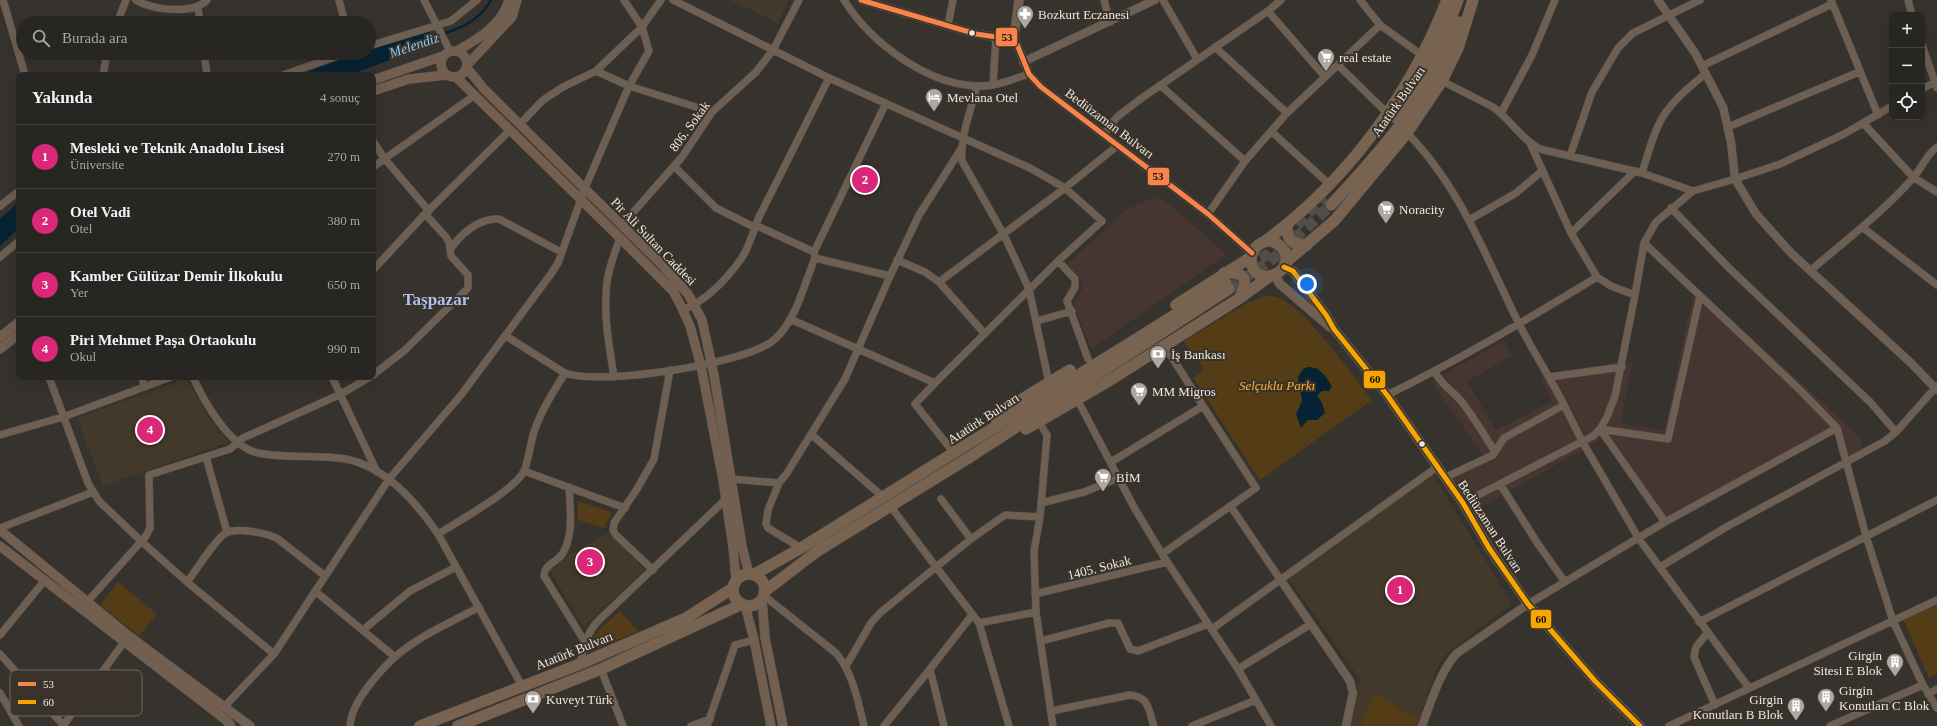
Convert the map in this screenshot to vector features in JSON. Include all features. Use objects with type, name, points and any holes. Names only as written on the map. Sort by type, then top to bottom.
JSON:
[{"type":"main road","points":[[376,79],[450,53],[486,32],[503,14],[509,0]]},
{"type":"main road","points":[[376,90],[410,80],[462,74],[467,66],[512,16],[517,0]]},
{"type":"main road","points":[[1014,37],[1019,0]]},
{"type":"main road","points":[[1226,282],[1251,255],[1254,248],[1287,225],[1329,184],[1358,152],[1388,114],[1423,56],[1447,0]]},
{"type":"main road","name":"Atatürk Bulvarı","points":[[1458,0],[1447,28],[1422,76],[1388,126],[1328,201],[1380,151],[1409,114],[1432,79],[1459,25],[1469,0]]},
{"type":"main road","points":[[970,457],[1039,422],[1240,298],[1273,276],[1335,220],[1407,133],[1442,80],[1458,48],[1473,0]]},
{"type":"main road","points":[[450,53],[465,56],[467,66]]},
{"type":"main road","points":[[450,53],[441,67],[475,95],[620,238],[672,291],[683,310],[690,326],[730,498],[751,575]]},
{"type":"main road","name":"Pir Ali Sultan Caddesi","points":[[467,66],[484,89],[660,262],[688,294],[702,320],[712,364],[727,480]]},
{"type":"main road","points":[[1287,225],[1286,233],[1291,241],[1298,245],[1306,245]]},
{"type":"main road","points":[[1264,242],[1273,242],[1281,246],[1285,254],[1285,265]]},
{"type":"main road","points":[[1251,255],[1252,267],[1255,271],[1260,274],[1273,276],[1280,284],[1334,329]]},
{"type":"main road","points":[[1285,265],[1293,271],[1326,315],[1334,329]]},
{"type":"main road","points":[[964,446],[1009,407],[1165,312],[1226,282],[1237,273],[1244,278],[1246,286],[1240,298]]},
{"type":"main road","name":"Atatürk Bulvarı","points":[[751,575],[801,548],[1226,282]]},
{"type":"main road","name":"Atatürk Bulvarı","points":[[763,595],[816,552],[970,457],[1226,282]]},
{"type":"main road","points":[[0,337],[16,324]]},
{"type":"main road","name":"Bediüzaman Bulvarı","points":[[1334,329],[1387,395],[1463,503],[1489,548],[1528,604],[1595,681],[1640,726]]},
{"type":"main road","points":[[0,349],[16,336]]},
{"type":"main road","points":[[730,498],[736,599],[743,604],[754,604],[763,595]]},
{"type":"main road","points":[[0,529],[129,636],[250,726]]},
{"type":"main road","points":[[0,546],[231,726]]},
{"type":"main road","points":[[735,584],[742,576],[751,575],[761,580],[765,638],[783,726]]},
{"type":"main road","name":"Atatürk Bulvarı","points":[[420,726],[580,664],[686,618],[735,584]]},
{"type":"main road","points":[[743,604],[754,640],[771,726]]},
{"type":"main road","name":"Atatürk Bulvarı","points":[[458,726],[601,669],[743,604]]},
{"type":"street","points":[[1,0],[16,47]]},
{"type":"street","points":[[120,16],[126,0]]},
{"type":"street","points":[[136,0],[160,9],[198,7],[207,0]]},
{"type":"street","points":[[340,0],[343,16]]},
{"type":"street","points":[[424,0],[450,53]]},
{"type":"street","points":[[376,44],[437,27],[451,21],[477,0]]},
{"type":"street","points":[[225,706],[274,654],[389,479],[461,395],[506,336],[558,263],[585,188],[629,86],[649,51],[642,26],[624,0]]},
{"type":"street","points":[[520,124],[543,100],[563,87],[596,71],[642,26],[661,0]]},
{"type":"street","points":[[673,0],[829,78],[1030,168],[1065,188],[1102,221],[1029,289],[915,404],[954,453]]},
{"type":"street","name":"806. Sokak","points":[[622,225],[682,157],[712,112],[756,72],[773,50],[799,0]]},
{"type":"street","points":[[844,0],[853,15],[896,54],[924,73],[957,83],[978,86],[993,85],[1029,74]]},
{"type":"street","points":[[861,0],[869,1],[976,34],[996,37],[1014,37]]},
{"type":"street","points":[[948,25],[953,0]]},
{"type":"street","points":[[1104,0],[1110,22]]},
{"type":"street","points":[[1023,62],[1110,22],[1142,3],[1155,0]]},
{"type":"street","points":[[1163,0],[1197,59]]},
{"type":"street","points":[[1104,134],[1117,117],[1197,59],[1268,11],[1281,0]]},
{"type":"street","points":[[1360,0],[1380,25],[1423,56]]},
{"type":"street","points":[[1501,113],[1532,55],[1556,0]]},
{"type":"street","points":[[1658,0],[1704,70],[1723,107],[1728,127],[1735,180],[1756,214],[1791,253],[1911,363],[1936,388],[1896,432],[1884,441],[1728,526],[1660,567]]},
{"type":"street","points":[[1570,156],[1592,92],[1618,48],[1633,33],[1700,0]]},
{"type":"street","points":[[1908,0],[1911,12]]},
{"type":"street","points":[[1571,233],[1638,172],[1658,125],[1669,109],[1704,70],[1831,2],[1878,115]]},
{"type":"street","points":[[198,7],[199,16]]},
{"type":"street","points":[[1268,11],[1325,77]]},
{"type":"street","points":[[1208,214],[1245,161],[1272,132],[1287,113],[1380,25]]},
{"type":"street","points":[[993,85],[996,37]]},
{"type":"street","name":"Bediüzaman Bulvarı","points":[[1014,37],[1029,74],[1041,87],[1208,214],[1251,255]]},
{"type":"street","points":[[1215,47],[1287,113]]},
{"type":"street","points":[[1923,48],[1936,84],[1925,88]]},
{"type":"street","points":[[20,60],[24,72]]},
{"type":"street","points":[[104,72],[106,60]]},
{"type":"street","points":[[205,60],[207,72]]},
{"type":"street","points":[[292,72],[326,60]]},
{"type":"street","points":[[1338,65],[1388,114]]},
{"type":"street","points":[[596,71],[629,86],[712,112]]},
{"type":"street","points":[[1728,127],[1859,72]]},
{"type":"street","points":[[683,310],[694,305],[714,290],[730,274],[743,257],[754,226],[829,78]]},
{"type":"street","points":[[1442,80],[1501,113],[1529,143],[1571,233],[1597,277],[1611,286],[1635,295]]},
{"type":"street","points":[[1160,85],[1245,161]]},
{"type":"street","points":[[978,86],[963,138],[961,149],[962,162],[1004,234],[1029,289],[1049,383]]},
{"type":"street","points":[[376,165],[475,95]]},
{"type":"street","points":[[506,336],[565,373],[594,378],[614,377],[712,364],[761,349],[775,340],[790,319],[814,255],[886,103]]},
{"type":"street","points":[[1463,503],[1593,436],[1600,429],[1607,417],[1615,396],[1622,367],[1644,243],[1656,222],[1671,208],[1693,191],[1735,180],[1780,164],[1863,123],[1889,108]]},
{"type":"street","points":[[1863,123],[1913,177],[1937,192]]},
{"type":"street","points":[[376,264],[510,131]]},
{"type":"street","points":[[1272,132],[1329,184]]},
{"type":"street","points":[[1407,133],[1436,166],[1469,220],[1519,324],[1550,377],[1582,441],[1639,539],[1699,622],[1750,688]]},
{"type":"street","points":[[1529,143],[1540,149],[1638,172],[1693,191]]},
{"type":"street","points":[[376,146],[446,237],[451,256],[468,275],[468,288],[405,350],[376,373]]},
{"type":"street","points":[[940,282],[1065,188],[1117,146]]},
{"type":"street","points":[[1811,270],[1862,227],[1913,177],[1930,152],[1937,147]]},
{"type":"street","points":[[801,548],[768,528],[766,524],[768,510],[779,483],[812,435],[845,379],[897,260],[919,215],[961,149]]},
{"type":"street","points":[[674,166],[716,208],[814,255],[890,276]]},
{"type":"street","points":[[1469,220],[1516,193],[1542,171]]},
{"type":"street","points":[[0,206],[16,193]]},
{"type":"street","points":[[1671,208],[1729,268],[1871,403],[1896,432]]},
{"type":"street","points":[[450,250],[457,238],[493,219],[499,219],[561,252]]},
{"type":"street","points":[[1862,227],[1937,285]]},
{"type":"street","points":[[614,377],[607,332],[605,307],[607,282],[620,238]]},
{"type":"street","points":[[1644,243],[1799,389],[1837,428],[1866,536],[1893,621],[1923,685],[1937,708]]},
{"type":"street","points":[[0,257],[16,244]]},
{"type":"street","points":[[897,260],[925,272],[940,282],[985,334]]},
{"type":"street","points":[[1058,261],[1075,279],[1075,287],[1067,301],[1072,311],[1088,359]]},
{"type":"street","points":[[1387,395],[1435,372],[1597,277]]},
{"type":"street","points":[[1600,429],[1668,440],[1700,296]]},
{"type":"street","points":[[1036,321],[1072,311]]},
{"type":"street","points":[[790,319],[858,348],[884,362],[935,383]]},
{"type":"street","points":[[1162,554],[1256,488],[1164,345]]},
{"type":"street","points":[[1550,377],[1622,367]]},
{"type":"street","points":[[653,570],[616,535],[613,530],[614,523],[649,470],[654,459],[670,370]]},
{"type":"street","points":[[1435,372],[1440,381],[1460,400],[1478,424],[1495,452]]},
{"type":"street","points":[[438,534],[504,492],[524,471],[534,432],[546,403],[565,373]]},
{"type":"street","points":[[50,380],[93,492],[99,501],[140,541],[274,654]]},
{"type":"street","points":[[143,380],[144,386]]},
{"type":"street","points":[[0,435],[63,416],[162,380]]},
{"type":"street","points":[[194,380],[213,413],[237,443],[257,453],[347,460],[377,472],[389,479],[425,515],[438,534],[480,607],[522,686]]},
{"type":"street","points":[[334,380],[377,472]]},
{"type":"street","points":[[88,602],[140,541],[146,536],[150,528],[149,476],[230,449],[243,438],[341,394],[365,380]]},
{"type":"street","points":[[1077,399],[1162,554],[1238,669],[1271,726]]},
{"type":"street","points":[[1444,478],[1493,455],[1504,438],[1564,405]]},
{"type":"street","points":[[1111,462],[1203,406]]},
{"type":"street","points":[[1039,422],[1047,435],[1042,503],[1034,551],[1036,612],[1053,726]]},
{"type":"street","points":[[1422,726],[1434,694],[1449,662],[1456,654],[1528,604],[1639,539],[1665,522],[1837,428]]},
{"type":"street","points":[[1600,429],[1665,522]]},
{"type":"street","points":[[812,435],[883,497]]},
{"type":"street","points":[[206,457],[227,532]]},
{"type":"street","points":[[1041,641],[1108,623],[1118,623],[1130,649],[1138,650],[1210,627],[1437,467]]},
{"type":"street","points":[[524,471],[625,508]]},
{"type":"street","points":[[1042,503],[1084,492],[1119,478]]},
{"type":"street","points":[[727,480],[779,483]]},
{"type":"street","points":[[1500,484],[1538,544],[1565,582]]},
{"type":"street","points":[[569,488],[570,526],[567,542],[563,554],[547,567],[544,576],[585,642]]},
{"type":"street","points":[[0,529],[93,492]]},
{"type":"street","points":[[580,664],[585,642],[596,623],[730,498]]},
{"type":"street","points":[[941,499],[971,539]]},
{"type":"street","points":[[1699,622],[1937,500]]},
{"type":"street","points":[[891,506],[979,623],[1009,726]]},
{"type":"street","points":[[1231,507],[1350,681],[1353,693],[1345,726]]},
{"type":"street","points":[[846,666],[871,623],[880,613],[971,539],[1005,515],[1040,517]]},
{"type":"street","points":[[188,582],[218,541],[227,532],[253,532],[269,534],[278,539],[325,576]]},
{"type":"street","name":"1405. Sokak","points":[[1036,594],[1168,562]]},
{"type":"street","points":[[363,630],[410,591],[456,567]]},
{"type":"street","points":[[0,635],[45,580]]},
{"type":"street","points":[[315,591],[395,656]]},
{"type":"street","points":[[763,595],[836,653],[846,666],[864,726]]},
{"type":"street","points":[[1669,726],[1937,600]]},
{"type":"street","points":[[350,726],[354,709],[363,692],[395,656],[409,646],[480,607]]},
{"type":"street","points":[[979,623],[1036,612]]},
{"type":"street","points":[[884,726],[972,614]]},
{"type":"street","points":[[1238,669],[1311,624]]},
{"type":"street","points":[[1708,632],[1696,647],[1694,657],[1715,705]]},
{"type":"street","points":[[691,726],[709,722],[735,645],[754,640]]},
{"type":"street","points":[[104,670],[124,642]]},
{"type":"street","points":[[0,654],[14,670]]},
{"type":"street","points":[[930,668],[944,726]]},
{"type":"street","points":[[601,669],[623,726]]},
{"type":"street","points":[[1830,726],[1923,685]]},
{"type":"street","points":[[1928,694],[1937,689]]},
{"type":"street","points":[[0,693],[10,710]]},
{"type":"street","points":[[1051,711],[1130,695],[1140,696],[1146,701],[1154,726]]},
{"type":"street","points":[[1192,726],[1256,700]]},
{"type":"street","points":[[13,716],[19,726]]},
{"type":"street","points":[[54,716],[63,726],[70,716]]},
{"type":"shaded area","points":[[730,0],[789,0],[778,23]]},
{"type":"shaded area","points":[[1159,196],[1227,254],[1091,349],[1074,304],[1084,286],[1079,277],[1067,264],[1127,209]]},
{"type":"shaded area","points":[[1694,290],[1699,290],[1841,419],[1860,439],[1863,452],[1846,463],[1834,434],[1665,527],[1665,522],[1605,437],[1469,514],[1444,478],[1485,458],[1431,381],[1504,341],[1512,356],[1467,381],[1496,430],[1552,401],[1540,379],[1547,373],[1623,362],[1632,363],[1621,423],[1664,431]]},
{"type":"shaded area","points":[[182,380],[188,380],[207,416],[229,442],[103,486],[77,418]]},
{"type":"shaded area","points":[[1432,473],[1512,604],[1447,653],[1435,672],[1417,726],[1350,726],[1360,679],[1287,576]]},
{"type":"shaded area","points":[[610,532],[644,570],[584,627],[550,571],[572,553]]},
{"type":"green space","name":"Selçuklu Parkı","points":[[1267,296],[1278,297],[1290,304],[1302,314],[1342,360],[1372,400],[1260,480],[1193,378],[1204,370],[1184,341],[1249,302]]},
{"type":"green space","points":[[578,501],[612,512],[604,528],[578,520]]},
{"type":"green space","points":[[118,582],[157,614],[139,636],[100,605]]},
{"type":"green space","points":[[1937,604],[1937,675],[1929,678],[1903,619]]},
{"type":"green space","points":[[620,611],[638,631],[597,649],[594,638],[599,630]]},
{"type":"green space","points":[[1376,694],[1417,719],[1414,726],[1364,726],[1360,723]]},
{"type":"water","name":"Melendiz","points":[[428,27],[434,44],[357,72],[307,72],[339,60],[376,60],[376,46]]},
{"type":"water","points":[[16,205],[16,231],[0,246],[0,219]]},
{"type":"water","points":[[1308,367],[1319,370],[1332,386],[1329,391],[1322,391],[1317,395],[1322,403],[1325,413],[1317,420],[1308,420],[1301,428],[1296,414],[1302,401],[1298,377],[1303,369]]},
{"type":"waterway","name":"Melendiz","points":[[429,38],[456,29],[472,21],[486,8],[491,0]]},
{"type":"tunnel","points":[[1261,259],[1268,254],[1325,197]]},
{"type":"tunnel","points":[[1229,289],[1274,258],[1331,205]]},
{"type":"transit line","name":"53","points":[[861,0],[976,34],[996,37],[1014,37],[1029,74],[1041,87],[1208,214],[1252,253]]},
{"type":"transit line","name":"60","points":[[1284,267],[1293,271],[1326,315],[1334,329],[1387,395],[1463,503],[1489,548],[1528,604],[1595,681],[1640,726]]},
{"type":"place","name":"Bozkurt Eczanesi","points":[[1025,29]]},
{"type":"place","name":"real estate","points":[[1326,72]]},
{"type":"place","name":"Mevlana Otel","points":[[934,112]]},
{"type":"place","name":"Otel Vadi","points":[[865,180]]},
{"type":"place","name":"Noracity","points":[[1386,224]]},
{"type":"place","name":"İş Bankası","points":[[1158,369]]},
{"type":"place","name":"MM Migros","points":[[1139,406]]},
{"type":"place","name":"Piri Mehmet Paşa Ortaokulu","points":[[150,430]]},
{"type":"place","name":"BİM","points":[[1103,492]]},
{"type":"place","name":"Kamber Gülüzar Demir İlkokulu","points":[[590,562]]},
{"type":"place","name":"Mesleki ve Teknik Anadolu Lisesi","points":[[1400,590]]},
{"type":"place","name":"Girgin Sitesi E Blok","points":[[1895,677]]},
{"type":"place","name":"Girgin Konutları C Blok","points":[[1826,712]]},
{"type":"place","name":"Kuveyt Türk","points":[[533,714]]},
{"type":"place","name":"Girgin Konutları B Blok","points":[[1796,721]]},
{"type":"district","name":"Taşpazar","points":[[436,299]]}]
